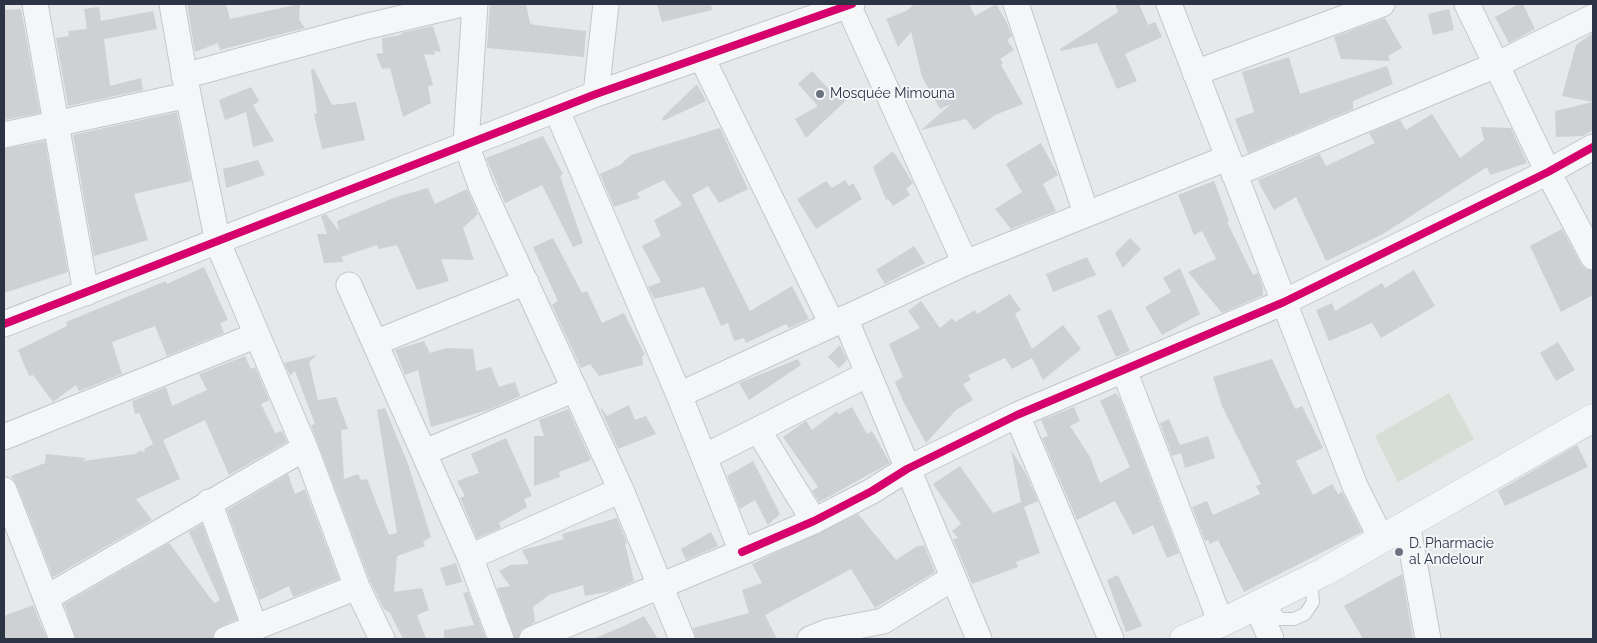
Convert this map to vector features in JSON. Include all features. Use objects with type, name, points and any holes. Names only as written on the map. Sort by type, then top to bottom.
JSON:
[{"type":"street","points":[[35,4],[86,293]]},
{"type":"street","points":[[172,4],[186,85],[218,243],[305,448],[357,587],[382,639]]},
{"type":"street","points":[[4,135],[56,123],[186,85],[364,27],[462,4]]},
{"type":"street","points":[[475,4],[466,144],[482,186],[620,490],[662,587],[682,639]]},
{"type":"street","points":[[596,94],[606,4]]},
{"type":"street","points":[[4,324],[218,243],[596,94],[850,4],[965,262]]},
{"type":"street","points":[[1016,4],[1086,213]]},
{"type":"street","points":[[1168,4],[1355,486],[1376,528],[1376,541]]},
{"type":"street","points":[[1195,73],[1382,4]]},
{"type":"street","points":[[1467,4],[1548,172],[1593,257]]},
{"type":"street","points":[[679,395],[965,262],[1086,213],[1230,166],[1496,65],[1593,17]]},
{"type":"street","points":[[702,58],[838,321],[868,374],[980,639]]},
{"type":"street","points":[[557,110],[679,395],[742,552]]},
{"type":"street","points":[[532,639],[662,587],[814,522],[907,468],[1018,415],[1284,302],[1548,172],[1593,147]]},
{"type":"street","points":[[376,342],[526,282]]},
{"type":"street","points":[[349,285],[425,452],[470,557],[501,639]]},
{"type":"street","points":[[4,437],[257,335]]},
{"type":"street","points":[[1124,370],[1221,624]]},
{"type":"street","points":[[704,456],[868,374]]},
{"type":"street","points":[[425,452],[575,389]]},
{"type":"street","points":[[1018,415],[1111,639]]},
{"type":"street","points":[[1184,639],[1221,624],[1311,578],[1593,418]]},
{"type":"street","points":[[758,430],[814,522]]},
{"type":"street","points":[[46,598],[305,448]]},
{"type":"street","points":[[4,490],[62,639]]},
{"type":"street","points":[[470,557],[620,490]]},
{"type":"street","points":[[209,502],[270,629]]},
{"type":"street","points":[[1407,523],[1428,639]]},
{"type":"street","points":[[810,639],[828,632],[883,621],[953,578]]},
{"type":"street","points":[[226,639],[270,629],[357,587]]},
{"type":"street","points":[[1262,603],[1271,639]]},
{"type":"shaded area","points":[[1449,393],[1474,439],[1398,482],[1375,436]]},
{"type":"building","points":[[187,4],[226,4],[230,19],[300,4],[299,19],[305,28],[220,50],[218,43],[195,52]]},
{"type":"building","points":[[490,4],[526,4],[530,23],[534,25],[586,31],[584,57],[487,48]]},
{"type":"building","points":[[657,4],[711,4],[712,10],[662,22]]},
{"type":"building","points":[[915,4],[969,4],[975,16],[996,4],[1012,36],[1007,40],[1014,50],[1000,59],[1003,63],[1001,65],[1023,104],[995,115],[974,130],[966,119],[921,130],[951,104],[940,109],[922,77],[911,32],[898,47],[886,19],[906,11]]},
{"type":"building","points":[[1115,4],[1139,4],[1148,25],[1155,22],[1162,37],[1125,54],[1137,81],[1117,89],[1097,43],[1061,51],[1060,49],[1118,12]]},
{"type":"building","points":[[1519,4],[1523,4],[1535,29],[1509,43],[1495,17]]},
{"type":"building","points":[[99,7],[101,21],[153,11],[157,29],[104,39],[110,86],[141,78],[143,90],[68,106],[56,38],[69,36],[68,31],[87,29],[84,9]]},
{"type":"building","points":[[21,9],[40,113],[4,120],[4,10]]},
{"type":"building","points":[[1449,9],[1454,30],[1433,35],[1428,14]]},
{"type":"building","points":[[1385,18],[1402,48],[1388,56],[1390,61],[1341,59],[1334,37]]},
{"type":"building","points":[[433,26],[441,52],[434,51],[435,55],[424,54],[433,85],[428,86],[431,103],[403,117],[390,68],[382,69],[376,54],[383,53],[382,38]]},
{"type":"building","points":[[1593,33],[1593,102],[1562,96],[1576,45]]},
{"type":"building","points":[[1289,57],[1300,94],[1387,66],[1393,84],[1353,101],[1353,109],[1248,153],[1235,119],[1254,112],[1242,72]]},
{"type":"building","points":[[314,69],[332,105],[356,102],[365,140],[322,149],[314,114],[317,113],[311,70]]},
{"type":"building","points":[[812,71],[835,96],[850,88],[854,93],[806,138],[795,119],[818,106],[798,84]]},
{"type":"building","points":[[697,84],[706,101],[663,121],[662,118]]},
{"type":"building","points":[[251,87],[259,101],[253,105],[274,141],[253,147],[246,112],[225,120],[219,100]]},
{"type":"building","points":[[1593,102],[1593,130],[1583,136],[1556,137],[1555,111]]},
{"type":"building","points":[[177,112],[191,181],[134,194],[148,240],[94,256],[73,135]]},
{"type":"building","points":[[1432,114],[1460,158],[1484,140],[1481,127],[1511,128],[1527,163],[1490,175],[1487,167],[1383,234],[1326,261],[1296,197],[1274,210],[1258,180],[1320,154],[1326,166],[1375,143],[1369,133],[1400,120],[1406,130]]},
{"type":"building","points":[[720,128],[748,189],[719,203],[708,186],[692,195],[750,311],[792,286],[809,319],[789,328],[786,324],[746,343],[744,338],[734,341],[728,323],[721,326],[704,287],[654,299],[648,287],[661,282],[642,246],[661,236],[654,220],[682,205],[664,180],[637,193],[640,198],[614,207],[600,174],[620,165],[631,155]]},
{"type":"building","points":[[543,136],[563,174],[560,176],[583,243],[573,247],[542,185],[505,203],[486,158]]},
{"type":"building","points":[[45,141],[68,272],[4,293],[4,149]]},
{"type":"building","points":[[1041,143],[1058,175],[1043,184],[1056,211],[1011,229],[995,209],[1022,192],[1006,164]]},
{"type":"building","points":[[893,151],[913,183],[906,189],[910,195],[893,206],[888,199],[886,200],[873,167]]},
{"type":"building","points":[[258,160],[265,175],[226,188],[223,169]]},
{"type":"building","points":[[845,180],[849,186],[853,183],[862,199],[816,229],[797,199],[826,181],[832,188]]},
{"type":"building","points":[[1214,181],[1229,221],[1227,222],[1253,275],[1258,273],[1263,288],[1263,295],[1222,313],[1188,272],[1216,259],[1202,231],[1194,235],[1178,195]]},
{"type":"building","points":[[428,188],[435,204],[467,189],[478,214],[463,228],[474,260],[441,259],[449,281],[417,290],[397,245],[379,249],[377,245],[341,257],[344,262],[324,263],[317,234],[327,234],[321,216],[326,214],[339,231],[337,221],[396,197]]},
{"type":"building","points":[[1562,229],[1581,264],[1586,269],[1593,271],[1593,295],[1561,312],[1530,246]]},
{"type":"building","points":[[553,238],[582,293],[587,291],[602,323],[624,313],[645,355],[642,356],[643,365],[599,376],[590,364],[581,368],[552,305],[558,301],[533,247]]},
{"type":"building","points":[[1130,238],[1141,249],[1123,268],[1115,253]]},
{"type":"building","points":[[914,246],[925,263],[885,284],[876,270]]},
{"type":"building","points":[[1087,257],[1096,275],[1053,292],[1046,274]]},
{"type":"building","points":[[204,267],[228,320],[220,323],[224,333],[167,356],[155,326],[112,342],[122,374],[79,391],[76,385],[53,402],[33,375],[29,376],[18,350],[67,326],[66,322],[166,281],[167,284]]},
{"type":"building","points":[[1180,268],[1200,314],[1162,335],[1145,307],[1171,292],[1163,278]]},
{"type":"building","points":[[1414,270],[1435,306],[1381,338],[1372,323],[1329,341],[1316,310],[1332,303],[1335,311],[1382,283],[1385,288]]},
{"type":"building","points":[[1010,294],[1021,310],[1015,314],[1032,349],[1063,325],[1081,349],[1043,380],[1032,358],[1012,369],[1005,358],[968,375],[971,380],[963,384],[973,400],[956,410],[926,443],[895,382],[903,377],[889,344],[920,328],[908,311],[921,301],[940,328],[952,318],[955,322],[975,310],[977,314]]},
{"type":"building","points":[[1111,309],[1130,351],[1116,357],[1097,316]]},
{"type":"building","points":[[424,341],[430,353],[446,348],[473,349],[476,371],[491,367],[499,387],[515,382],[520,396],[491,409],[431,427],[418,370],[405,375],[395,350]]},
{"type":"building","points":[[1558,342],[1575,370],[1556,381],[1540,353]]},
{"type":"building","points":[[840,345],[847,360],[839,368],[828,357]]},
{"type":"building","points":[[317,355],[309,362],[318,400],[336,397],[348,429],[341,430],[344,479],[358,474],[361,480],[367,479],[389,535],[397,533],[377,410],[385,408],[408,464],[431,537],[423,542],[425,546],[397,556],[394,592],[422,588],[429,610],[417,615],[426,639],[403,639],[390,613],[384,609],[370,581],[311,425],[315,424],[295,371],[290,375],[284,363]]},
{"type":"building","points":[[245,356],[251,369],[255,367],[269,400],[261,404],[275,433],[282,431],[287,442],[229,475],[205,420],[163,440],[180,479],[136,499],[152,520],[53,577],[17,485],[11,476],[45,463],[46,454],[86,458],[83,461],[135,454],[141,450],[145,453],[144,449],[153,444],[139,413],[135,414],[132,401],[166,387],[172,406],[207,390],[199,374]]},
{"type":"building","points":[[798,359],[801,365],[749,400],[739,383]]},
{"type":"building","points":[[1272,359],[1295,409],[1302,406],[1323,448],[1296,461],[1313,495],[1332,484],[1338,494],[1342,492],[1362,532],[1244,592],[1218,540],[1210,544],[1208,540],[1205,541],[1192,507],[1207,501],[1213,515],[1260,494],[1256,486],[1261,484],[1222,406],[1213,377]]},
{"type":"building","points":[[1116,393],[1120,399],[1179,553],[1167,558],[1153,525],[1133,535],[1115,501],[1077,520],[1042,438],[1048,436],[1041,420],[1074,407],[1080,421],[1070,426],[1090,457],[1100,483],[1130,467],[1100,401]]},
{"type":"building","points":[[599,405],[607,416],[629,405],[635,420],[646,416],[656,434],[618,449]]},
{"type":"building","points":[[852,407],[867,434],[872,431],[890,463],[819,502],[812,491],[818,487],[783,437],[806,421],[812,430],[837,411],[839,414]]},
{"type":"building","points":[[568,409],[591,460],[559,472],[560,477],[534,486],[534,436],[544,436],[539,420]]},
{"type":"building","points":[[1169,419],[1180,445],[1208,436],[1215,458],[1185,468],[1181,453],[1172,456],[1160,423]]},
{"type":"building","points":[[506,438],[532,496],[524,499],[527,507],[499,523],[501,528],[477,538],[460,498],[465,496],[457,481],[479,473],[471,454]]},
{"type":"building","points":[[1577,445],[1588,467],[1505,506],[1498,491]]},
{"type":"building","points":[[1011,450],[1025,472],[1038,501],[1024,507],[1040,553],[1016,562],[1018,567],[972,584],[953,539],[958,538],[952,531],[961,524],[933,484],[960,466],[993,513],[1021,502]]},
{"type":"building","points":[[753,461],[780,514],[768,525],[755,500],[740,509],[727,476]]},
{"type":"building","points":[[288,474],[295,494],[305,489],[339,579],[293,597],[289,586],[260,600],[227,510]]},
{"type":"building","points":[[858,514],[896,560],[916,547],[924,545],[935,572],[875,608],[851,569],[765,615],[777,639],[696,639],[693,628],[749,613],[742,590],[762,583],[752,564]]},
{"type":"building","points":[[617,518],[627,543],[625,544],[634,581],[611,591],[585,596],[583,585],[549,595],[533,607],[535,622],[521,630],[518,639],[515,639],[497,588],[510,586],[499,571],[510,565],[529,564],[522,550],[564,539],[562,534]]},
{"type":"building","points":[[202,524],[237,619],[215,630],[212,639],[76,639],[64,604],[169,543],[214,603],[220,600],[189,532]]},
{"type":"building","points":[[711,532],[718,546],[686,560],[681,549]]},
{"type":"building","points":[[456,563],[462,582],[446,586],[440,568]]},
{"type":"building","points":[[1402,574],[1413,639],[1363,639],[1344,606]]},
{"type":"building","points":[[1118,575],[1142,626],[1126,632],[1107,580]]},
{"type":"building","points":[[468,592],[486,639],[444,639],[444,630],[474,625],[463,593]]},
{"type":"building","points":[[33,605],[47,639],[4,639],[4,616]]},
{"type":"building","points":[[644,616],[658,639],[593,639],[626,625]]},
{"type":"cycle path","points":[[4,324],[596,94],[852,4]]},
{"type":"cycle path","points":[[742,552],[814,521],[872,491],[907,469],[1017,415],[1284,302],[1548,172],[1593,147]]},
{"type":"place","name":"Mosquée Mimouna","points":[[820,94]]},
{"type":"place","name":"D. Pharmacie al Andelour","points":[[1399,552]]}]
